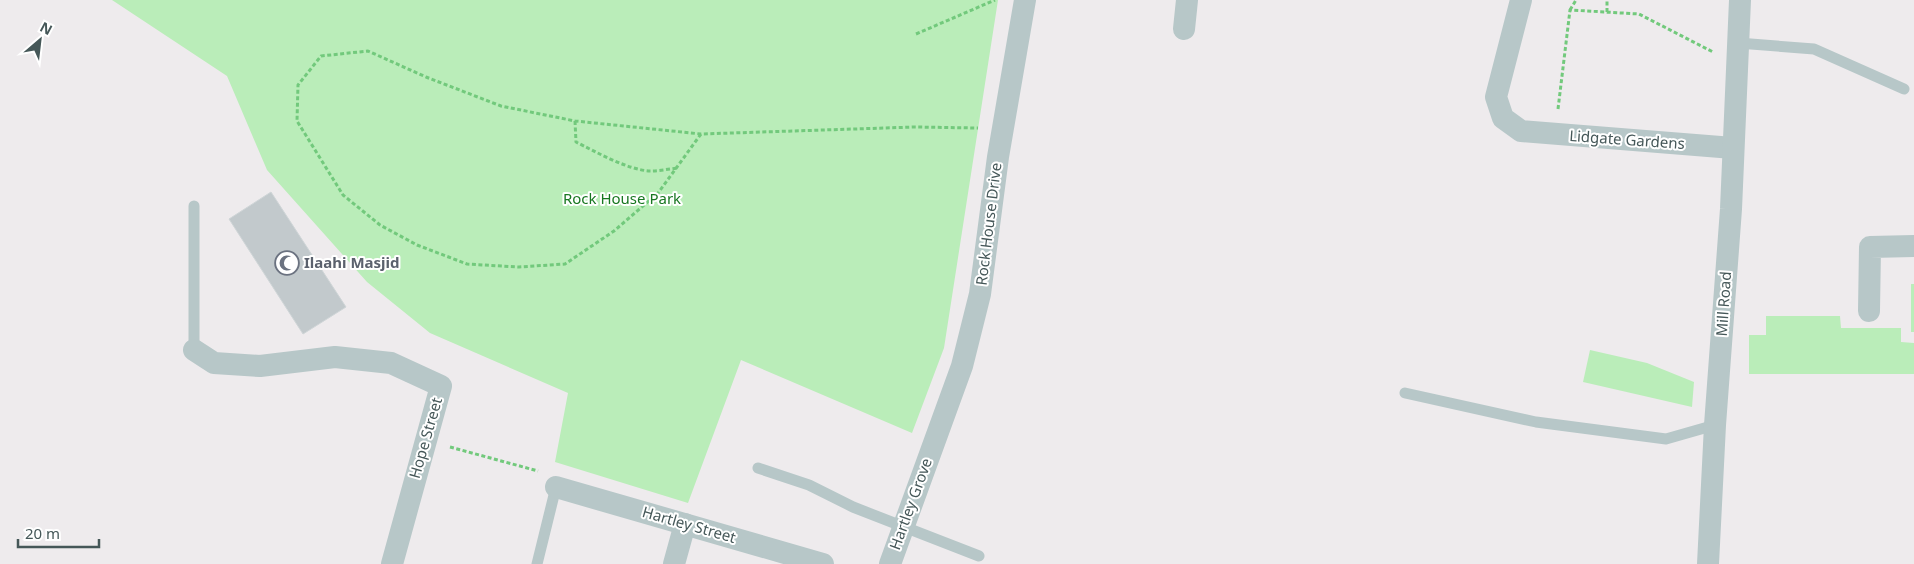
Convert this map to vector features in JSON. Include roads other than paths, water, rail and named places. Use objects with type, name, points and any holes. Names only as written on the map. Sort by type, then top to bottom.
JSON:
[{"type":"street","name":"Rock House Drive","points":[[933,443],[962,366],[980,294],[1025,0]]},
{"type":"street","points":[[1184,29],[1186,0]]},
{"type":"street","name":"Lidgate Gardens","points":[[1521,0],[1496,97],[1503,118],[1521,131],[1733,148]]},
{"type":"street","name":"Mill Road","points":[[1708,564],[1714,425],[1731,209],[1740,0]]},
{"type":"street","points":[[1869,310],[1870,247],[1914,246]]},
{"type":"street","name":"Hope Street","points":[[194,350],[214,363],[260,366],[335,356],[391,363],[441,386],[392,564]]},
{"type":"street","name":"Hartley Grove","points":[[890,564],[933,443]]},
{"type":"street","name":"Hartley Street","points":[[556,487],[820,564]]},
{"type":"street","points":[[674,564],[685,524]]},
{"type":"lane","points":[[1737,54],[1814,49],[1904,89]]},
{"type":"lane","points":[[194,206],[194,350]]},
{"type":"lane","points":[[1405,393],[1536,422],[1666,439],[1714,425]]},
{"type":"lane","points":[[758,468],[809,485],[853,507],[979,556]]},
{"type":"lane","points":[[537,564],[556,487]]},
{"type":"place","name":"Ilaahi Masjid","points":[[287,263]]},
{"type":"park label","name":"Rock House Park","points":[[622,199]]}]
